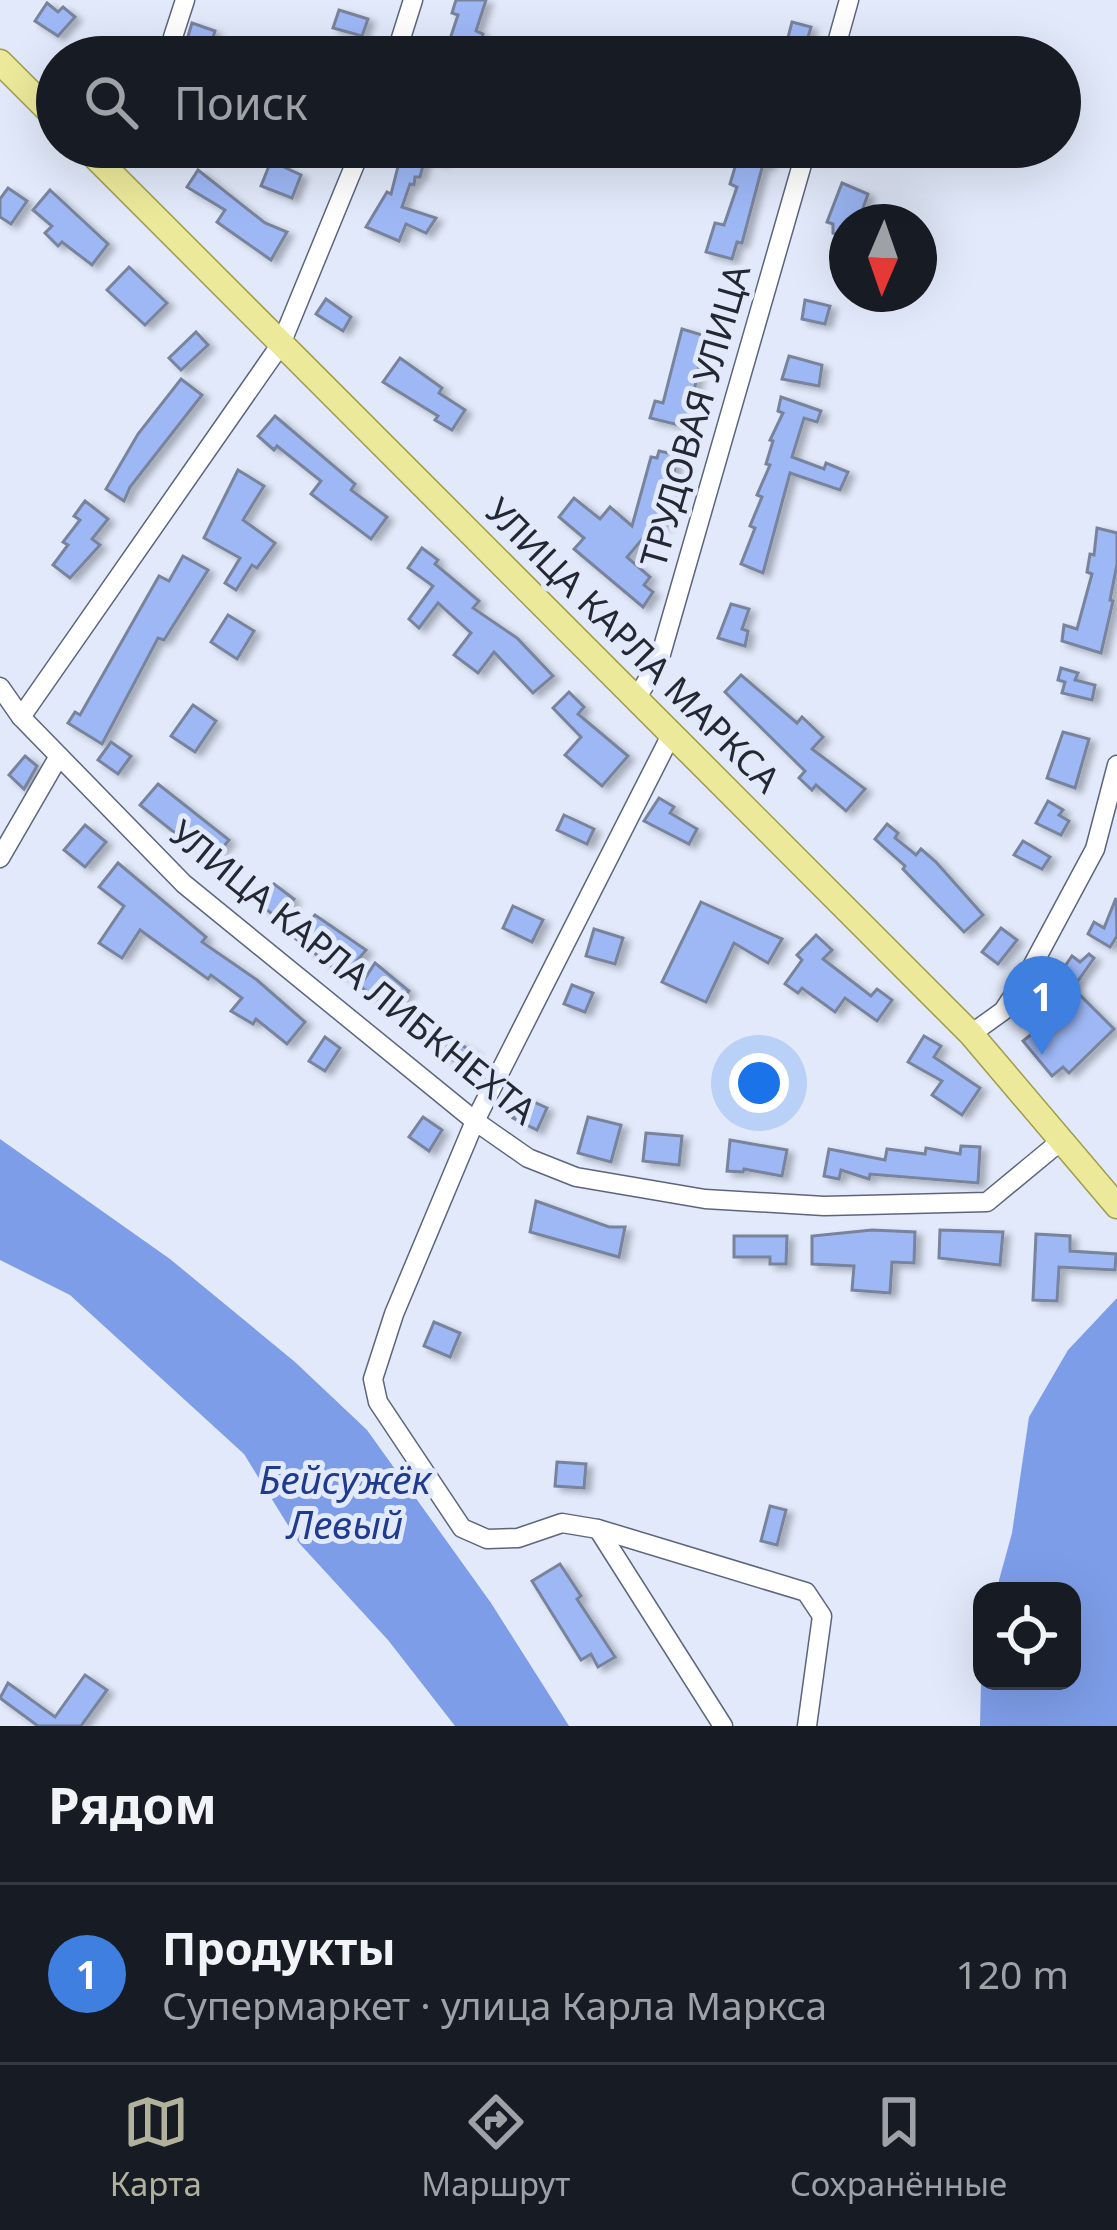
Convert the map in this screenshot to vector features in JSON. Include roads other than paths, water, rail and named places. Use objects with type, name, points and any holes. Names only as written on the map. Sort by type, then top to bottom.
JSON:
[{"type":"main road","points":[[0,62],[36,98]]},
{"type":"main road","name":"УЛИЦА КАРЛА МАРКСА","points":[[106,168],[970,1034],[1117,1206]]},
{"type":"street","points":[[174,36],[185,0]]},
{"type":"street","points":[[402,36],[413,0]]},
{"type":"street","points":[[839,36],[849,0]]},
{"type":"street","points":[[21,717],[281,344],[353,168]]},
{"type":"street","name":"ТРУДОВАЯ УЛИЦА","points":[[636,699],[659,661],[801,168]]},
{"type":"street","name":"УЛИЦА КАРЛА ЛИБКНЕХТА","points":[[0,687],[21,717],[184,884],[528,1158],[577,1177],[705,1199],[824,1206],[987,1202],[1062,1140]]},
{"type":"street","points":[[671,735],[475,1120],[394,1314],[373,1379],[378,1402],[462,1528],[488,1540],[518,1538],[562,1523],[598,1529],[806,1592],[822,1616],[807,1726]]},
{"type":"street","points":[[0,858],[59,756]]},
{"type":"street","points":[[970,1034],[1003,1011],[1029,972],[1095,849],[1117,765]]},
{"type":"street","points":[[598,1529],[723,1726]]},
{"type":"water","name":"Бейсужёк Левый","points":[[0,1139],[170,1259],[295,1362],[367,1430],[491,1603],[569,1726],[455,1726],[388,1640],[299,1543],[244,1454],[70,1295],[0,1260]]},
{"type":"water","points":[[1117,1298],[1117,1726],[980,1726],[981,1690],[1081,1690],[1081,1582],[998,1582],[1012,1533],[1029,1417],[1068,1350]]},
{"type":"place","name":"Продукты","points":[[1042,1055]]}]
